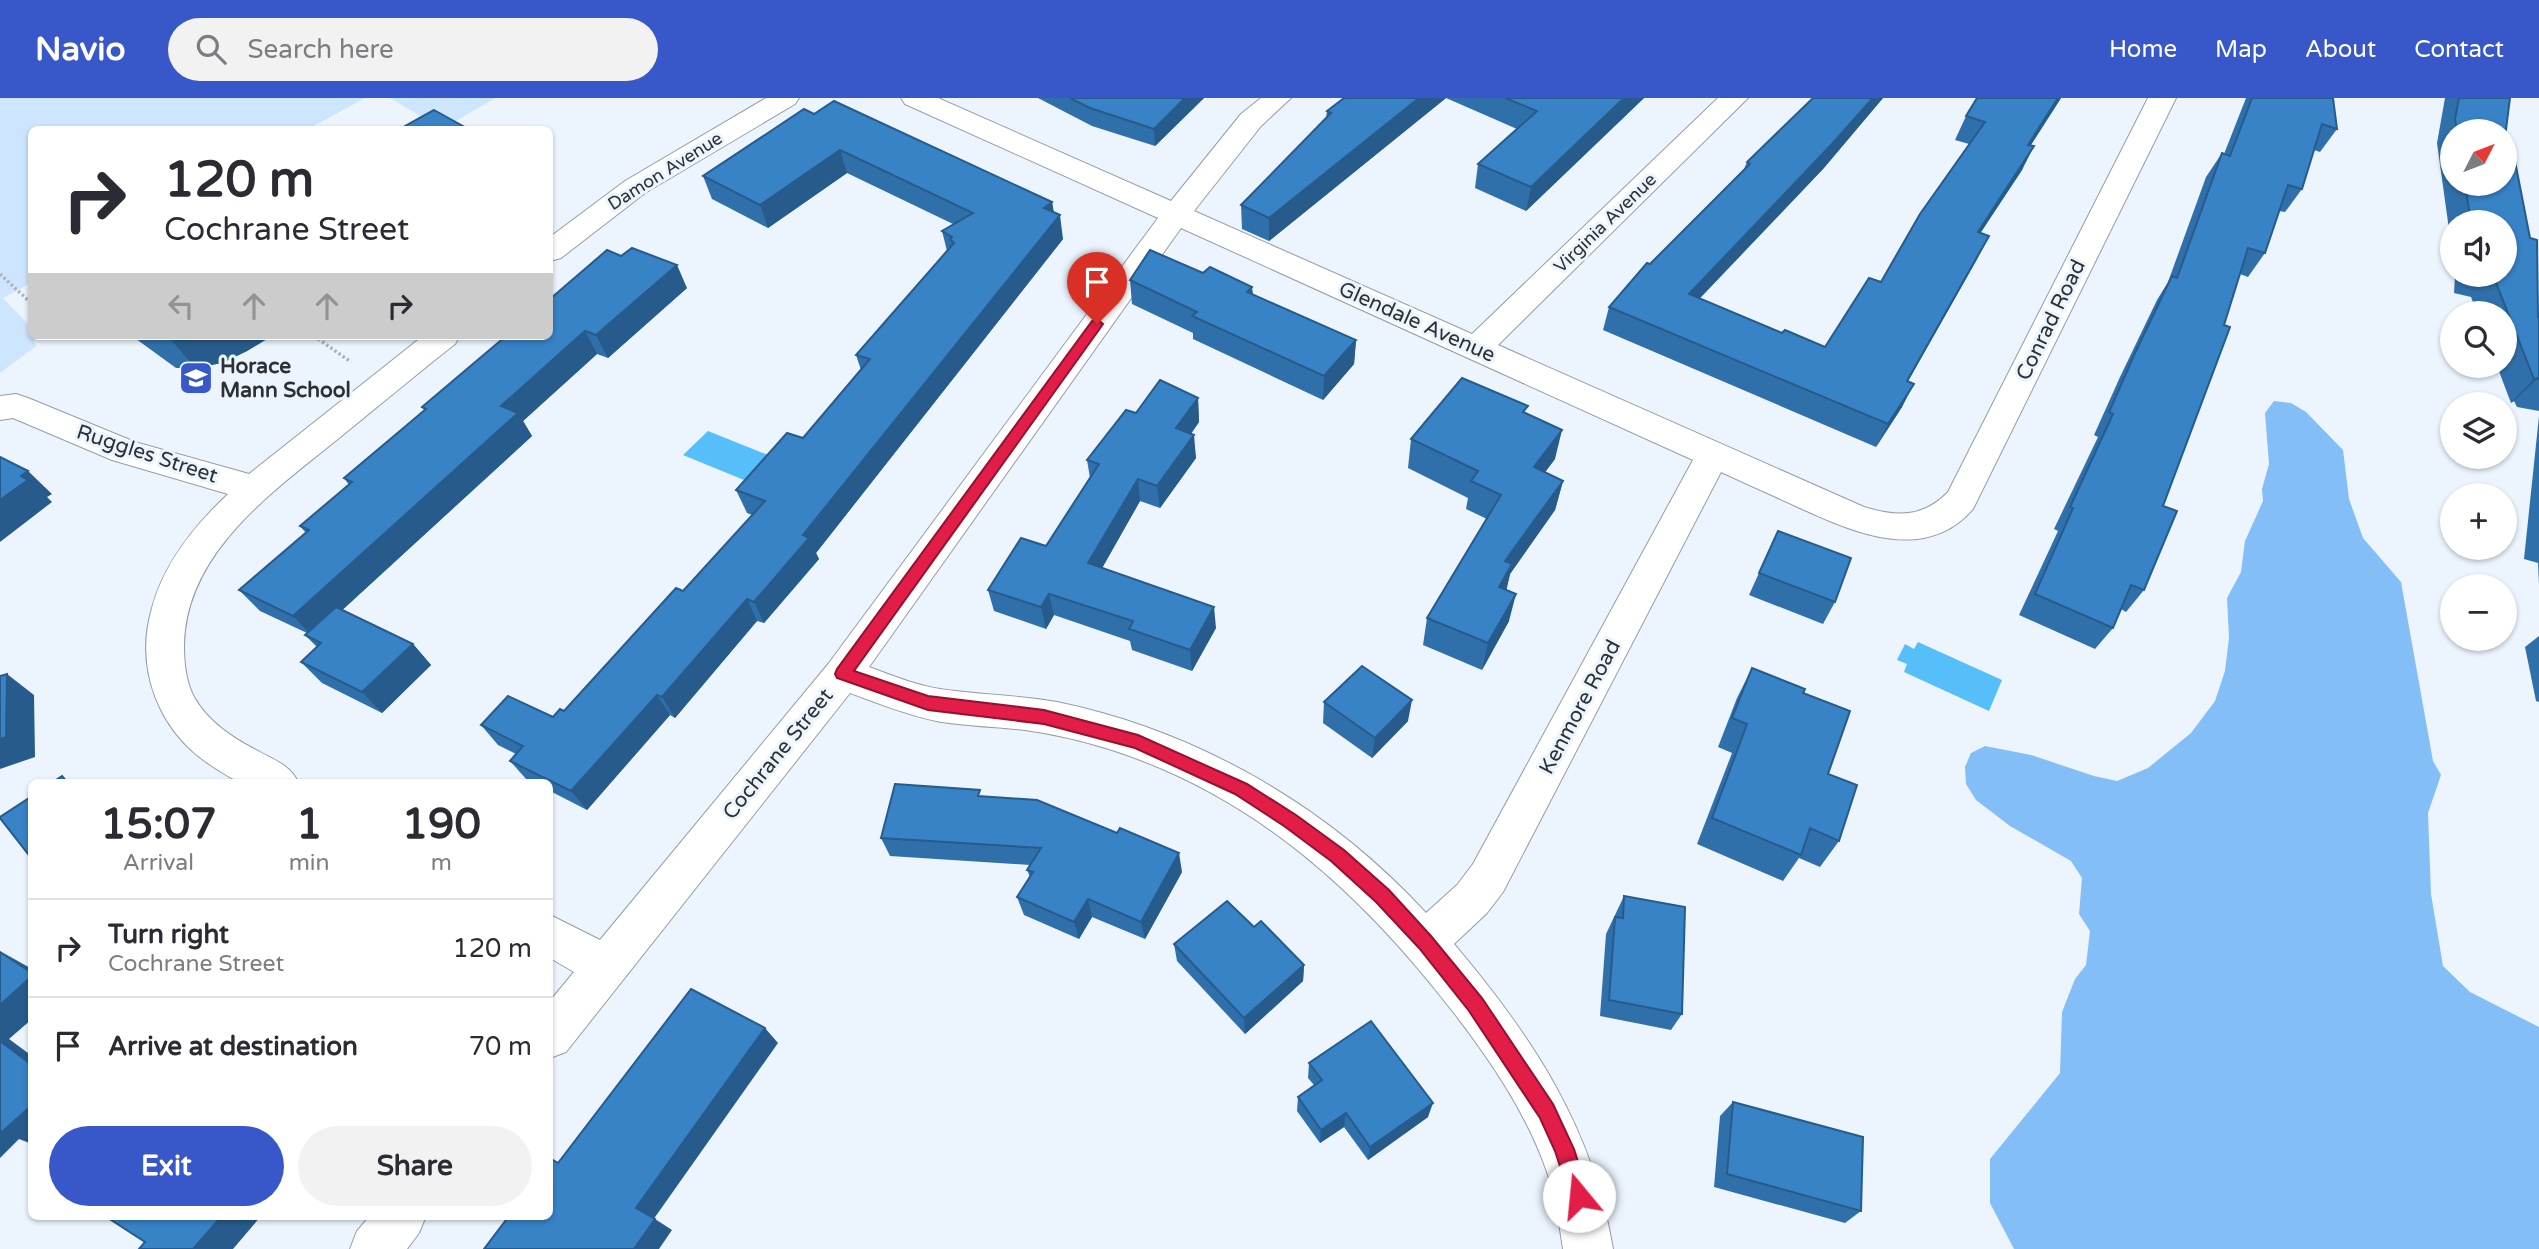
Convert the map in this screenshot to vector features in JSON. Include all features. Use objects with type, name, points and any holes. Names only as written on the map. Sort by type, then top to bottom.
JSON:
[{"type":"street","name":"Damon Avenue","points":[[553,249],[628,191],[785,98]]},
{"type":"street","name":"Glendale Avenue","points":[[915,98],[1865,522],[1896,527],[1924,525]]},
{"type":"street","name":"Cochrane Street","points":[[553,1032],[843,674],[1176,215],[1251,120],[1277,98]]},
{"type":"street","name":"Virginia Avenue","points":[[1476,348],[1734,98]]},
{"type":"street","name":"Conrad Road","points":[[1924,525],[1947,515],[1961,500],[2162,98]]},
{"type":"street","points":[[273,779],[224,752],[193,726],[172,694],[164,658],[167,619],[181,580],[204,542],[255,489],[439,340]]},
{"type":"street","name":"Ruggles Street","points":[[0,408],[16,406],[124,452],[255,489]]},
{"type":"street","name":"Kenmore Road","points":[[1425,942],[1472,899],[1488,878],[1713,455]]},
{"type":"street","points":[[843,674],[928,703],[1030,715],[1138,742],[1241,789],[1338,855],[1382,896],[1425,942],[1475,1005],[1546,1111],[1575,1180],[1588,1249]]},
{"type":"street","points":[[553,937],[606,967]]},
{"type":"street","points":[[375,1249],[399,1220]]},
{"type":"path","points":[[0,274],[28,300]]},
{"type":"shaded area","points":[[0,98],[365,98],[314,126],[28,126],[28,285],[3,298],[28,324],[28,340],[34,340],[36,346],[0,373]]},
{"type":"shaded area","points":[[390,98],[495,98],[447,126],[437,126]]},
{"type":"shaded area","points":[[2274,401],[2291,403],[2306,412],[2343,450],[2349,499],[2363,538],[2401,582],[2433,761],[2441,775],[2428,813],[2431,894],[2443,966],[2470,992],[2539,1027],[2539,1249],[2014,1249],[1990,1203],[1990,1159],[2060,1073],[2062,1012],[2075,979],[2086,965],[2090,931],[2079,914],[2082,878],[2071,861],[2010,826],[1976,800],[1966,784],[1965,767],[1971,753],[1985,746],[2031,755],[2117,781],[2148,768],[2191,733],[2215,701],[2225,671],[2229,638],[2227,598],[2241,572],[2245,541],[2263,501],[2262,489],[2269,464],[2265,413]]},
{"type":"shaded area","points":[[708,431],[768,455],[744,480],[683,455]]},
{"type":"shaded area","points":[[1918,642],[2002,680],[1989,711],[1904,672],[1907,664],[1897,660],[1905,644],[1914,649]]},
{"type":"building","points":[[1070,98],[1185,98],[1154,129],[1090,108]]},
{"type":"building","points":[[1344,98],[1419,98],[1269,218],[1241,205],[1331,113],[1327,111]]},
{"type":"building","points":[[1505,98],[1624,98],[1531,187],[1478,164],[1537,111]]},
{"type":"building","points":[[1813,98],[1873,98],[1689,294],[1782,333],[1785,330],[1825,347],[1869,278],[1881,282],[1920,214],[1985,122],[1966,116],[1977,98],[2058,98],[2028,145],[2034,146],[1978,232],[1989,236],[1907,381],[1914,384],[1888,424],[1609,307],[1647,263],[1650,264],[1750,164],[1747,162]]},
{"type":"building","points":[[2252,98],[2333,98],[2337,129],[2322,124],[2302,189],[2288,185],[2265,253],[2248,248],[2224,325],[2230,327],[2163,506],[2177,511],[2144,590],[2131,585],[2113,628],[2035,594],[2073,508],[2070,507],[2113,414],[2109,412],[2135,353],[2172,276],[2177,278],[2222,153],[2230,156]]},
{"type":"building","points":[[2459,98],[2510,98],[2507,119],[2455,119]]},
{"type":"building","points":[[834,101],[1052,202],[1044,208],[1060,215],[803,535],[809,538],[754,602],[747,599],[662,697],[657,695],[571,791],[553,782],[553,779],[547,779],[510,761],[523,746],[481,725],[508,696],[553,717],[560,709],[564,711],[676,588],[683,591],[765,501],[736,490],[787,433],[803,438],[870,359],[856,355],[954,243],[950,239],[952,237],[942,231],[973,213],[840,150],[760,205],[703,176],[804,109],[814,114]]},
{"type":"building","points":[[434,110],[463,126],[405,126]]},
{"type":"building","points":[[2517,171],[2530,238],[2537,240],[2539,380],[2534,379],[2517,336],[2517,301],[2503,301],[2498,287],[2517,287],[2517,210],[2469,210],[2467,196],[2517,196]]},
{"type":"building","points":[[632,248],[677,265],[596,335],[585,331],[501,406],[518,413],[293,616],[239,590],[309,530],[300,526],[352,482],[344,478],[426,409],[422,407],[501,340],[553,340],[553,296],[607,250],[621,256]]},
{"type":"building","points":[[1150,250],[1203,273],[1210,267],[1252,287],[1247,292],[1356,340],[1324,376],[1192,316],[1197,312],[1130,280]]},
{"type":"building","points":[[1462,378],[1528,406],[1523,412],[1562,430],[1534,467],[1563,481],[1505,561],[1512,564],[1499,587],[1516,594],[1488,643],[1427,618],[1501,495],[1471,481],[1478,471],[1411,439]]},
{"type":"building","points":[[1160,380],[1198,398],[1176,428],[1194,435],[1157,486],[1138,479],[1088,563],[1214,607],[1190,650],[1129,629],[1133,621],[1049,594],[1041,607],[988,590],[1021,538],[1046,546],[1099,464],[1087,460],[1126,410],[1136,413]]},
{"type":"building","points":[[0,457],[28,471],[21,476],[28,480],[0,500]]},
{"type":"building","points":[[1778,531],[1851,558],[1835,602],[1759,573]]},
{"type":"building","points":[[336,607],[413,644],[362,692],[301,662],[321,643],[305,635]]},
{"type":"building","points":[[1362,666],[1412,700],[1375,738],[1324,702]]},
{"type":"building","points":[[1752,668],[1805,689],[1803,693],[1850,711],[1828,774],[1857,785],[1839,841],[1810,828],[1801,855],[1712,818],[1747,724],[1732,718]]},
{"type":"building","points":[[7,674],[6,737],[0,739],[0,676]]},
{"type":"building","points":[[895,784],[980,790],[978,796],[1037,800],[1117,833],[1120,828],[1179,853],[1141,922],[1088,899],[1074,922],[1017,897],[1033,872],[1027,870],[1041,848],[881,838]]},
{"type":"building","points":[[28,799],[28,854],[0,818]]},
{"type":"building","points":[[1624,896],[1685,907],[1682,1014],[1609,1000],[1615,917],[1623,918]]},
{"type":"building","points":[[1227,901],[1254,927],[1261,921],[1304,965],[1244,1018],[1174,944]]},
{"type":"building","points":[[0,952],[28,970],[28,980],[0,1005]]},
{"type":"building","points":[[691,989],[765,1028],[636,1208],[655,1219],[634,1249],[484,1249],[506,1220],[553,1220],[553,1160],[558,1163]]},
{"type":"building","points":[[1371,1021],[1433,1103],[1370,1147],[1346,1113],[1321,1130],[1298,1097],[1322,1080],[1309,1063]]},
{"type":"building","points":[[0,1041],[28,1062],[28,1109],[2,1132]]},
{"type":"building","points":[[1733,1102],[1863,1137],[1861,1211],[1727,1174]]},
{"type":"building","points":[[111,1220],[218,1220],[193,1249],[139,1249],[145,1242]]},
{"type":"place","name":"Horace Mann School","points":[[196,378]]},
{"type":"route","points":[[1097,324],[843,674],[928,703],[1044,717],[1138,742],[1241,789],[1290,820],[1338,855],[1382,896],[1425,942],[1475,1005],[1546,1111],[1564,1149],[1579,1196]]}]
